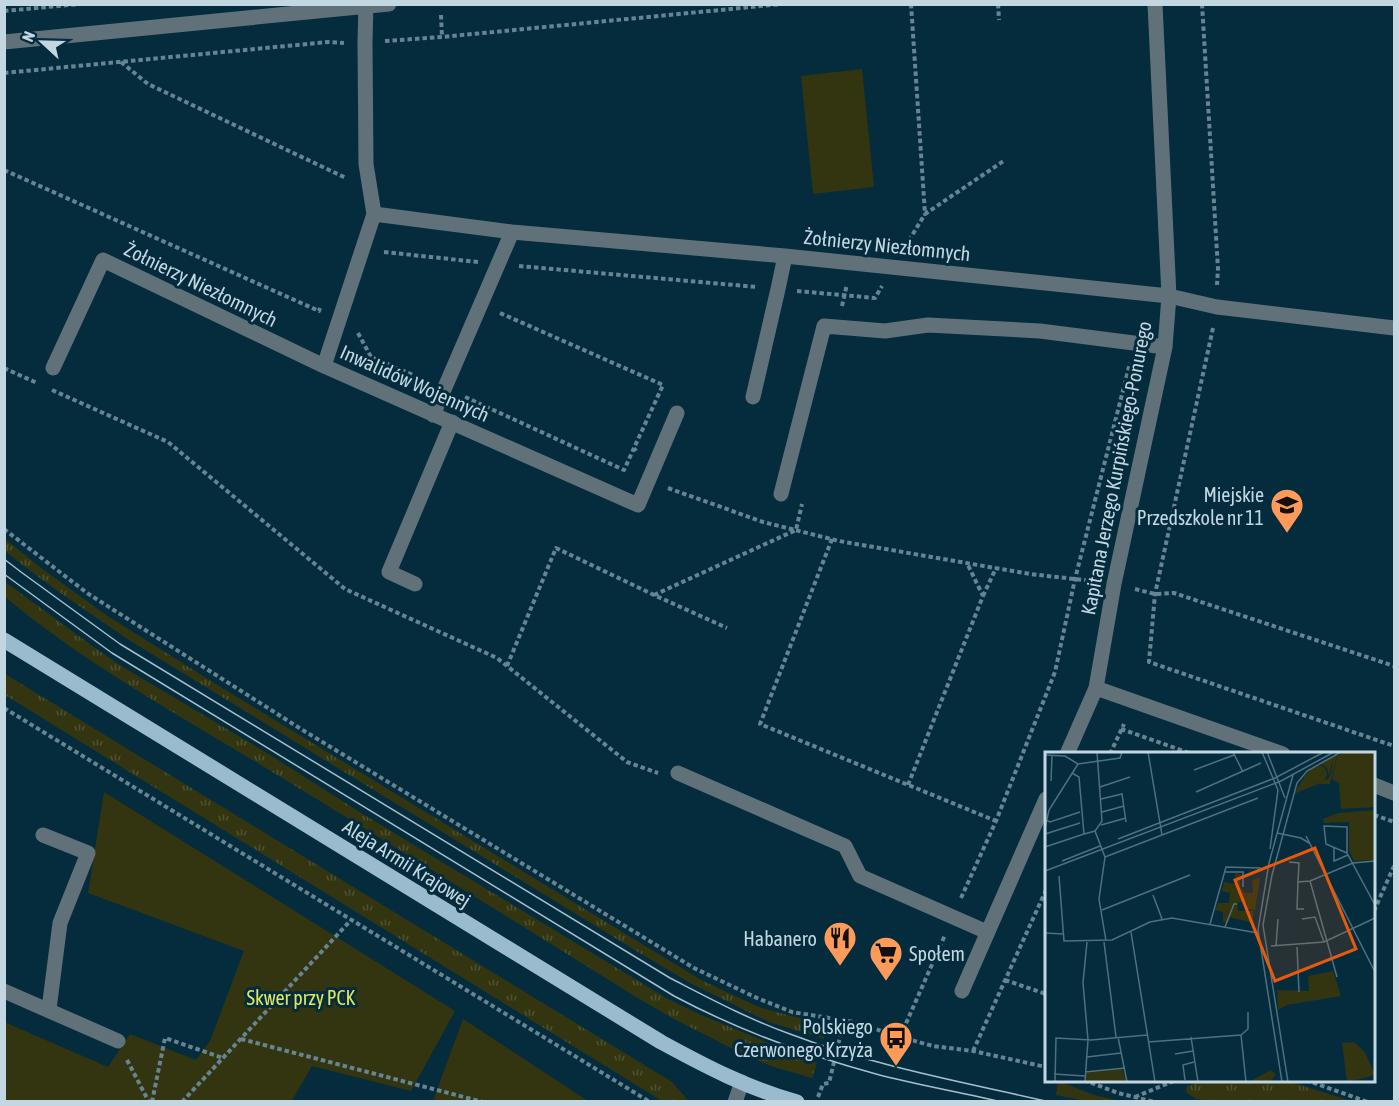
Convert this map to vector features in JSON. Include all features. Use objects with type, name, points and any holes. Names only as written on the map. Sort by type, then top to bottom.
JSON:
[{"type":"main road","name":"Aleja Armii Krajowej","points":[[4,640],[661,1042],[706,1067],[781,1097],[797,1101]]},
{"type":"street","points":[[4,42],[389,4]]},
{"type":"street","name":"Kapitana Jerzego Kurpińskiego-Ponurego","points":[[1067,752],[1096,688],[1114,584],[1165,347],[1169,296],[1155,4]]},
{"type":"street","name":"Inwalidów Wojennych","points":[[366,5],[364,42],[366,164],[374,214],[324,366],[638,505],[677,413]]},
{"type":"street","name":"Żołnierzy Niezłomnych","points":[[374,214],[512,232],[784,256],[1169,296],[1217,307],[1395,327]]},
{"type":"street","points":[[434,415],[512,232]]},
{"type":"street","points":[[753,397],[784,256]]},
{"type":"street","name":"Żołnierzy Niezłomnych","points":[[53,368],[103,260],[324,366]]},
{"type":"street","points":[[781,494],[824,326],[885,331],[928,325],[1021,330],[1165,347]]},
{"type":"street","points":[[415,584],[389,572],[452,423]]},
{"type":"street","points":[[1096,688],[1280,752]]},
{"type":"street","points":[[671,774],[845,846],[860,876],[987,932]]},
{"type":"street","points":[[1375,785],[1395,793]]},
{"type":"street","points":[[962,991],[1045,804]]},
{"type":"street","points":[[43,835],[88,853],[60,923],[49,1009]]},
{"type":"street","points":[[4,990],[118,1041]]},
{"type":"street","points":[[735,1101],[742,1082]]},
{"type":"path","points":[[4,11],[27,7],[80,4]]},
{"type":"path","points":[[381,41],[782,4]]},
{"type":"path","points":[[911,4],[925,214],[1005,160]]},
{"type":"path","points":[[998,4],[999,20]]},
{"type":"path","points":[[441,15],[442,37]]},
{"type":"path","points":[[327,36],[327,42]]},
{"type":"path","points":[[4,73],[327,42],[347,43]]},
{"type":"path","points":[[121,62],[148,84],[346,178],[349,184]]},
{"type":"path","points":[[4,170],[319,311],[322,300]]},
{"type":"path","points":[[381,262],[384,252],[875,298],[884,282]]},
{"type":"path","points":[[361,324],[358,334],[371,357],[445,388],[624,470],[663,385],[500,313]]},
{"type":"path","points":[[900,1037],[996,821],[1055,672],[1074,579],[1136,343]]},
{"type":"path","points":[[4,368],[37,383]]},
{"type":"path","points":[[48,388],[168,442],[345,589],[497,658],[627,762],[671,774]]},
{"type":"path","points":[[634,448],[659,484],[763,522],[832,539],[967,563],[1114,584],[1155,594],[1174,593],[1395,666]]},
{"type":"path","points":[[4,529],[97,599],[301,729],[694,968],[792,1012],[844,1020],[933,1046],[973,1051],[1045,1067]]},
{"type":"path","points":[[832,539],[760,723],[996,821]]},
{"type":"path","points":[[507,666],[556,548],[727,628]]},
{"type":"path","points":[[967,563],[983,596]]},
{"type":"path","points":[[908,785],[996,568]]},
{"type":"path","points":[[1155,594],[1149,662],[1395,746]]},
{"type":"path","points":[[4,708],[649,1101]]},
{"type":"path","points":[[1110,752],[1124,724]]},
{"type":"path","points":[[1121,729],[1189,752]]},
{"type":"path","points":[[1375,815],[1395,822]]},
{"type":"path","points":[[1375,909],[1395,866]]},
{"type":"path","points":[[973,1051],[1045,894]]},
{"type":"path","points":[[182,1101],[352,920]]},
{"type":"path","points":[[1005,980],[1045,993]]},
{"type":"path","points":[[816,1101],[823,1084],[829,1083],[844,1020]]},
{"type":"path","points":[[151,1101],[165,1038],[223,1058]]},
{"type":"path","points":[[241,1039],[483,1101]]},
{"type":"path","points":[[118,1041],[151,1101]]},
{"type":"path","points":[[1089,1082],[1118,1094],[1155,1101]]},
{"type":"path","points":[[1134,1097],[1171,1082]]},
{"type":"path","points":[[1312,1082],[1368,1101]]},
{"type":"green space","points":[[862,69],[874,187],[813,194],[801,76]]},
{"type":"green space","points":[[5,539],[106,615],[219,686],[701,980],[761,1008],[826,1025],[824,1039],[769,1022],[692,984],[638,952],[129,640],[50,586],[5,551]]},
{"type":"green space","points":[[4,581],[123,667],[668,999],[817,1063],[812,1078],[771,1066],[676,1020],[165,708],[66,644],[35,621],[5,597]]},
{"type":"green space","points":[[5,674],[672,1082],[687,1101],[662,1101],[5,695]]},
{"type":"green space","name":"Skwer przy PCK","points":[[104,792],[455,1011],[411,1091],[312,1066],[291,1102],[10,1101],[5,1099],[4,1022],[108,1067],[130,1034],[196,1060],[210,1041],[244,951],[88,893]]},
{"type":"green space","points":[[463,1019],[588,1101],[433,1101]]},
{"type":"green space","points":[[1058,1082],[1061,1082],[1094,1095],[1120,1101],[1085,1101],[1056,1095]]},
{"type":"green space","points":[[1198,1082],[1291,1082],[1351,1101],[1208,1101],[1196,1099],[1186,1092],[1187,1086]]},
{"type":"tram line","points":[[4,559],[120,644],[670,978],[759,1022],[822,1045],[918,1073],[1050,1102]]},
{"type":"tram line","points":[[4,574],[112,653],[674,996],[748,1031],[824,1059],[891,1078],[1002,1102]]},
{"type":"place","name":"Miejskie Przedszkole nr 11","points":[[1287,534]]},
{"type":"place","name":"Habanero","points":[[840,967]]},
{"type":"place","name":"Społem","points":[[886,982]]},
{"type":"place","name":"Polskiego Czerwonego Krzyża","points":[[896,1067]]}]
